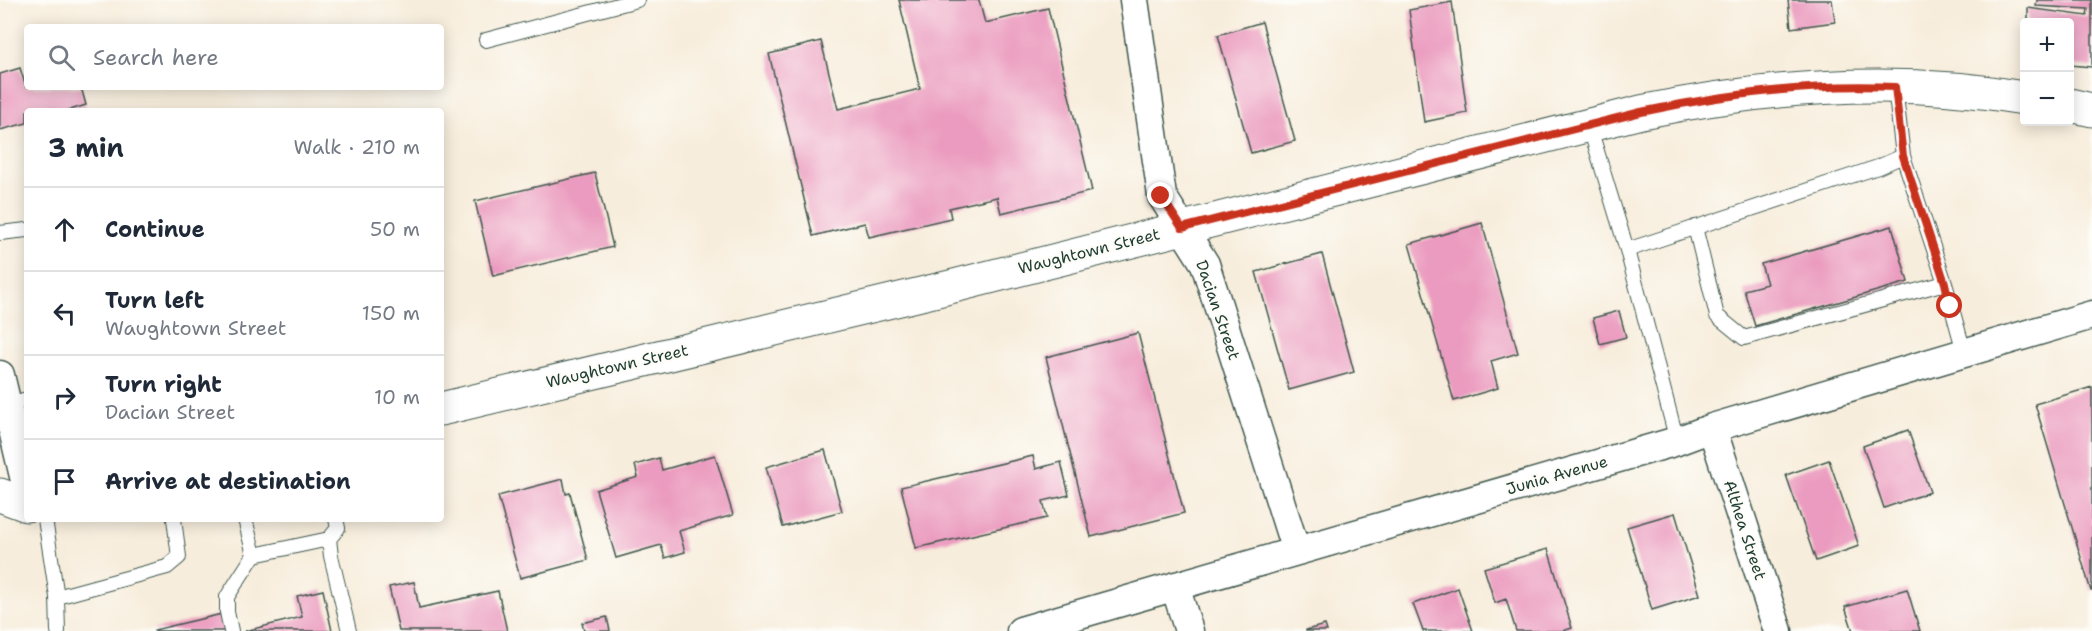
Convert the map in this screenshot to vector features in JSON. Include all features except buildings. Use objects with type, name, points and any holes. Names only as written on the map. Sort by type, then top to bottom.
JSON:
[{"type":"main road","name":"Waughtown Street","points":[[444,408],[950,287],[1690,101],[1800,88],[1864,85],[1934,87],[2020,97]]},
{"type":"main road","points":[[2074,106],[2092,110]]},
{"type":"main road","points":[[0,495],[24,505]]},
{"type":"main road","points":[[0,514],[24,507]]},
{"type":"street","name":"Dacian Street","points":[[1134,0],[1161,196],[1205,264],[1296,551]]},
{"type":"street","name":"Junia Avenue","points":[[1021,631],[1677,441],[1712,428],[2092,315]]},
{"type":"street","points":[[0,375],[17,402],[24,463]]},
{"type":"street","name":"Althea Street","points":[[1712,428],[1778,631]]},
{"type":"street","points":[[1175,586],[1189,631]]},
{"type":"lane","points":[[486,40],[637,0]]},
{"type":"lane","points":[[1895,87],[1903,156],[1945,283],[1964,352]]},
{"type":"lane","points":[[1589,125],[1627,250],[1677,441]]},
{"type":"lane","points":[[1627,250],[1878,167],[1903,156]]},
{"type":"lane","points":[[1695,227],[1717,316],[1744,338],[1945,283]]},
{"type":"lane","points":[[0,233],[24,230]]},
{"type":"lane","points":[[45,522],[57,597],[57,631]]},
{"type":"lane","points":[[57,597],[167,567],[179,556],[174,522]]},
{"type":"lane","points":[[246,522],[254,555]]},
{"type":"lane","points":[[231,631],[227,597],[254,555],[329,539],[338,528],[337,522]]},
{"type":"lane","points":[[329,539],[349,631]]},
{"type":"route","points":[[1161,196],[1182,228],[1690,101],[1800,88],[1864,85],[1895,87],[1903,156],[1945,283],[1950,306]]}]
